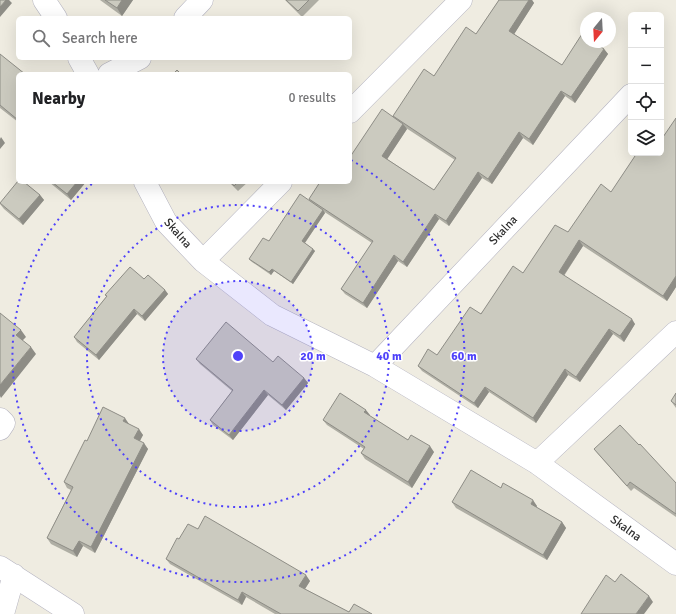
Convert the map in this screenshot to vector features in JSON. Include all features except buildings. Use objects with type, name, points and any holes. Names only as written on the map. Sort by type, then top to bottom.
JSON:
[{"type":"street","points":[[44,0],[55,16]]},
{"type":"street","points":[[187,16],[202,0]]},
{"type":"street","points":[[352,110],[461,0]]},
{"type":"street","points":[[80,60],[87,72]]},
{"type":"street","points":[[113,72],[136,60]]},
{"type":"street","name":"Skalna","points":[[375,366],[628,98]]},
{"type":"street","name":"Skalna","points":[[146,184],[166,222],[202,261],[272,316],[375,366],[537,463],[676,564]]},
{"type":"street","points":[[202,261],[279,184]]},
{"type":"street","points":[[537,463],[676,332]]},
{"type":"street","points":[[0,419],[4,423],[0,429]]},
{"type":"street","points":[[2,614],[7,571],[73,614]]}]
